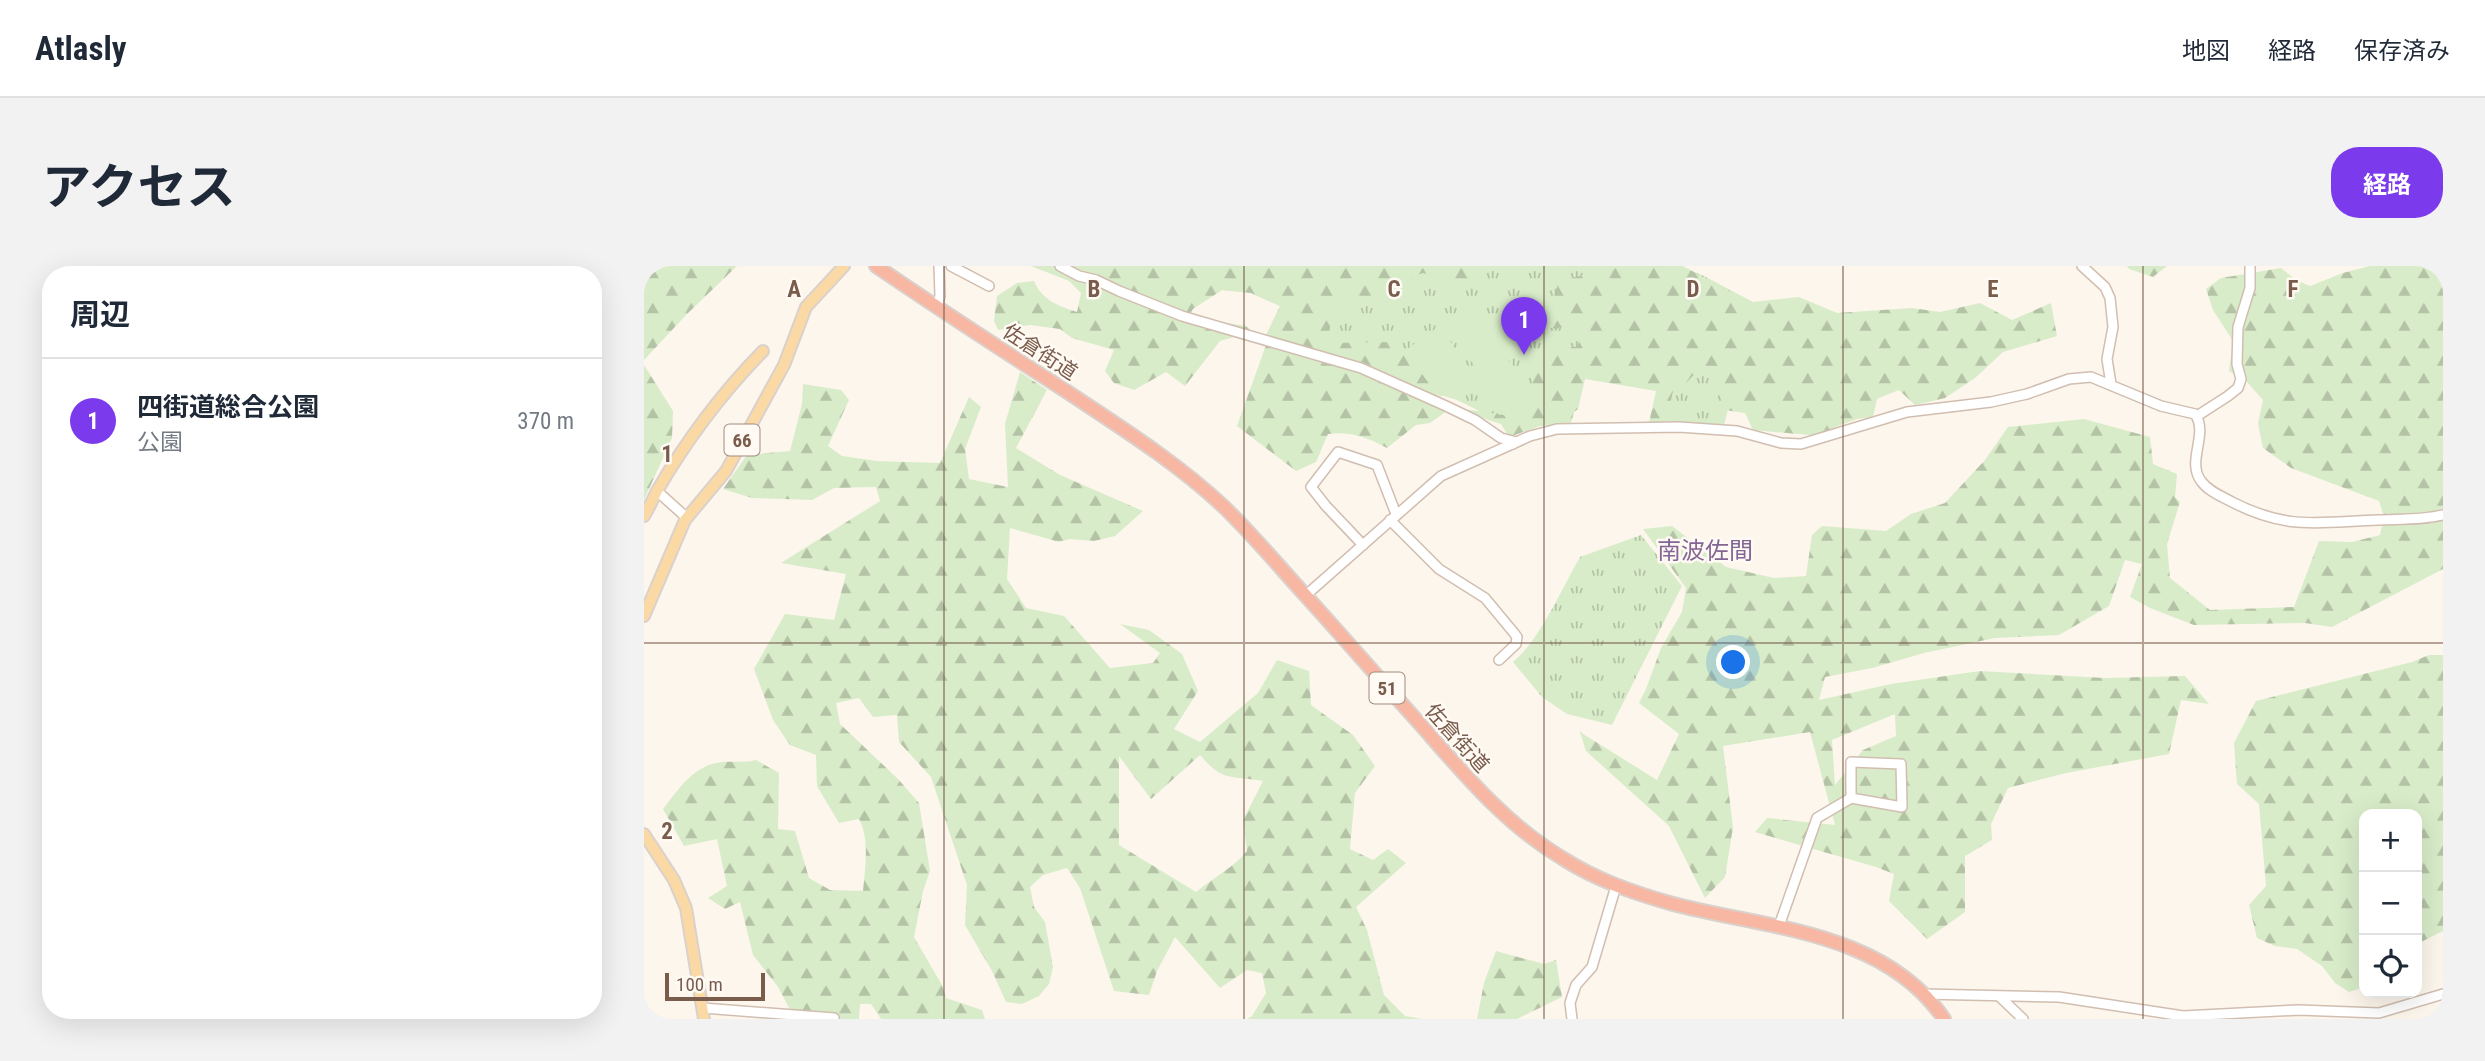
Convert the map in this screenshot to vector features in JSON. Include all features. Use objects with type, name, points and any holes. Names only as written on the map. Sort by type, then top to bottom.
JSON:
[{"type":"highway","name":"佐倉街道","points":[[876,266],[1145,443],[1197,482],[1247,530],[1497,809],[1560,858],[1616,886],[1674,904],[1820,937],[1865,954],[1896,972],[1923,994],[1944,1019]]},
{"type":"main road","name":"66","points":[[644,617],[687,518],[726,471],[784,365],[806,307],[844,266]]},
{"type":"main road","name":"66","points":[[644,516],[657,491],[720,399],[734,380],[763,351]]},
{"type":"main road","points":[[644,834],[674,880],[686,908],[704,1014]]},
{"type":"street","points":[[937,307],[940,296],[940,266]]},
{"type":"street","points":[[951,266],[989,286]]},
{"type":"street","points":[[1060,266],[1182,316],[1361,368],[1475,420],[1501,438],[1513,441],[1513,444]]},
{"type":"street","points":[[2082,266],[2105,287],[2110,298],[2113,327],[2107,359],[2112,384]]},
{"type":"street","points":[[2197,416],[2238,388],[2241,379],[2237,364],[2238,327],[2250,288],[2250,266]]},
{"type":"street","points":[[1305,596],[1441,476],[1530,436],[1557,429],[1679,427],[1737,431],[1781,443],[1801,444],[1907,412],[1991,402],[2027,394],[2069,379],[2091,377],[2161,406],[2197,416],[2200,424],[2195,468],[2201,482],[2216,494],[2259,515],[2315,524],[2443,515]]},
{"type":"street","points":[[1363,545],[1311,487],[1338,452],[1377,465],[1393,517],[1439,569],[1485,598],[1514,633],[1517,637],[1516,644],[1499,660]]},
{"type":"street","points":[[657,491],[687,518]]},
{"type":"street","points":[[1779,926],[1817,818],[1851,798],[1902,807],[1901,764],[1851,762],[1851,798]]},
{"type":"street","points":[[1572,1019],[1570,1003],[1576,985],[1592,967],[1616,886]]},
{"type":"street","points":[[1923,994],[2059,997],[2183,1016],[2225,1017],[2298,1010],[2379,1013],[2443,994]]},
{"type":"street","points":[[2000,997],[2023,1019]]},
{"type":"street","points":[[704,1014],[834,1018]]},
{"type":"green space","points":[[644,266],[737,266],[644,360]]},
{"type":"green space","points":[[1031,266],[1491,266],[1471,287],[1423,273],[1384,299],[1335,302],[1327,343],[1398,342],[1446,406],[1516,417],[1533,396],[1532,369],[1548,346],[1577,347],[1585,326],[1574,317],[1557,329],[1546,327],[1559,281],[1589,274],[1579,266],[1683,266],[1753,302],[1799,297],[1837,313],[1912,308],[1940,312],[1980,303],[2012,320],[2051,303],[2057,336],[2003,352],[1975,378],[1945,398],[1915,405],[1899,390],[1877,399],[1873,417],[1857,419],[1835,427],[1821,436],[1753,430],[1745,413],[1724,410],[1719,375],[1696,372],[1683,387],[1674,387],[1665,426],[1649,423],[1656,391],[1585,379],[1578,409],[1574,412],[1571,423],[1540,426],[1509,437],[1501,424],[1451,408],[1430,423],[1416,425],[1387,448],[1359,436],[1328,434],[1316,462],[1296,471],[1237,426],[1280,306],[1251,293],[1222,290],[1193,309],[1188,317],[1246,326],[1252,332],[1220,341],[1185,386],[1166,372],[1134,390],[1114,383],[1105,371],[1114,350],[1072,338],[1060,329],[1030,325],[998,330],[994,321],[997,296],[1017,283],[1034,281],[1041,293],[1051,301],[1077,312],[1081,293],[1069,281]]},
{"type":"green space","points":[[1084,266],[1678,266],[1702,275],[1753,302],[1724,426],[1665,426],[1671,392],[1576,368],[1514,428],[1457,400],[1263,341],[1280,306],[1251,293],[1222,290],[1183,314]]},
{"type":"green space","points":[[2127,266],[2167,266],[2153,277]]},
{"type":"green space","points":[[2370,266],[2443,266],[2443,569],[2332,627],[2305,623],[2194,625],[2130,597],[2142,564],[2125,560],[2109,606],[2059,635],[1995,638],[1825,677],[1819,700],[1891,684],[1980,671],[2105,678],[2185,676],[2209,704],[2181,700],[2169,754],[2066,773],[2008,788],[1991,824],[1992,840],[1965,856],[1965,912],[1927,939],[1889,901],[1894,874],[1755,832],[1767,818],[1835,825],[1810,732],[1723,746],[1733,827],[1725,877],[1705,898],[1669,826],[1586,751],[1580,732],[1657,780],[1679,734],[1639,703],[1661,648],[1682,612],[1686,588],[1643,529],[1672,526],[1726,567],[1774,578],[1806,576],[1812,535],[1822,526],[1886,531],[1911,514],[1945,503],[1985,460],[2008,427],[2084,419],[2150,437],[2153,464],[2177,474],[2175,497],[2180,502],[2167,544],[2170,578],[2210,610],[2294,607],[2319,541],[2352,542],[2380,535],[2384,517],[2379,501],[2291,468],[2263,448],[2258,424],[2263,400],[2247,382],[2229,371],[2233,341],[2213,310],[2206,289],[2221,278],[2281,268],[2296,280],[2310,286]],"holes":[[[1895,714],[1896,736],[1863,750],[1835,785],[1832,740]]]},
{"type":"green space","points":[[1476,299],[1510,346],[1477,369],[1443,323]]},
{"type":"green space","points":[[1439,326],[1473,373],[1440,397],[1406,350]]},
{"type":"green space","points":[[1507,358],[1531,392],[1499,415],[1474,382]]},
{"type":"green space","points":[[644,365],[673,411],[672,438],[644,500]]},
{"type":"green space","points":[[1020,372],[1047,390],[1016,448],[1060,475],[1143,511],[1115,536],[1094,541],[1070,539],[1059,542],[1010,528],[1007,579],[1026,608],[1064,616],[1110,668],[1153,663],[1160,653],[1120,624],[1149,630],[1182,654],[1198,691],[1174,729],[1200,742],[1258,693],[1277,660],[1309,671],[1311,705],[1353,735],[1375,766],[1355,793],[1350,849],[1373,860],[1388,849],[1406,863],[1356,907],[1367,930],[1384,995],[1405,1016],[1422,1019],[1247,1019],[1252,1016],[1266,993],[1262,973],[1247,970],[1220,988],[1175,937],[1157,971],[1149,995],[1114,991],[1080,888],[1067,868],[1043,875],[1030,887],[1034,907],[1045,922],[1053,967],[1049,984],[1039,996],[1022,1004],[1006,1002],[992,971],[965,925],[967,885],[931,777],[899,742],[897,715],[873,717],[859,698],[836,703],[840,724],[898,779],[919,803],[930,871],[914,937],[942,985],[946,998],[982,1010],[985,1019],[881,1019],[871,1004],[860,1004],[859,1019],[795,1019],[778,987],[753,955],[740,902],[725,909],[708,898],[727,886],[717,839],[684,846],[663,809],[681,786],[704,767],[723,762],[756,760],[779,773],[778,829],[795,831],[809,878],[830,890],[863,891],[866,845],[859,819],[839,823],[817,786],[816,755],[790,745],[773,720],[754,669],[785,614],[834,620],[846,574],[781,563],[880,501],[876,487],[834,488],[812,500],[752,498],[723,489],[747,455],[790,451],[802,404],[803,384],[841,390],[849,400],[828,446],[842,456],[877,461],[940,463],[969,397],[981,407],[965,449],[969,479],[1008,487],[1005,424]],"holes":[[[1200,755],[1208,764],[1228,776],[1263,781],[1243,820],[1247,851],[1196,892],[1119,845],[1119,756],[1151,799]]]},
{"type":"green space","points":[[1641,535],[1682,586],[1612,725],[1567,714],[1542,697],[1513,662],[1532,641],[1550,613],[1580,557]]},
{"type":"green space","points":[[2429,655],[2443,655],[2443,931],[2422,942],[2422,809],[2359,809],[2359,989],[2349,992],[2335,983],[2322,966],[2297,949],[2275,946],[2257,938],[2249,905],[2266,886],[2259,804],[2237,784],[2234,743],[2256,701],[2412,662]]},
{"type":"green space","points":[[1496,951],[1544,964],[1556,960],[1562,997],[1517,1019],[1477,1019],[1484,983]]},
{"type":"place","name":"四街道総合公園","points":[[1524,355]]},
{"type":"district","name":"南波佐間","points":[[1705,551]]}]
